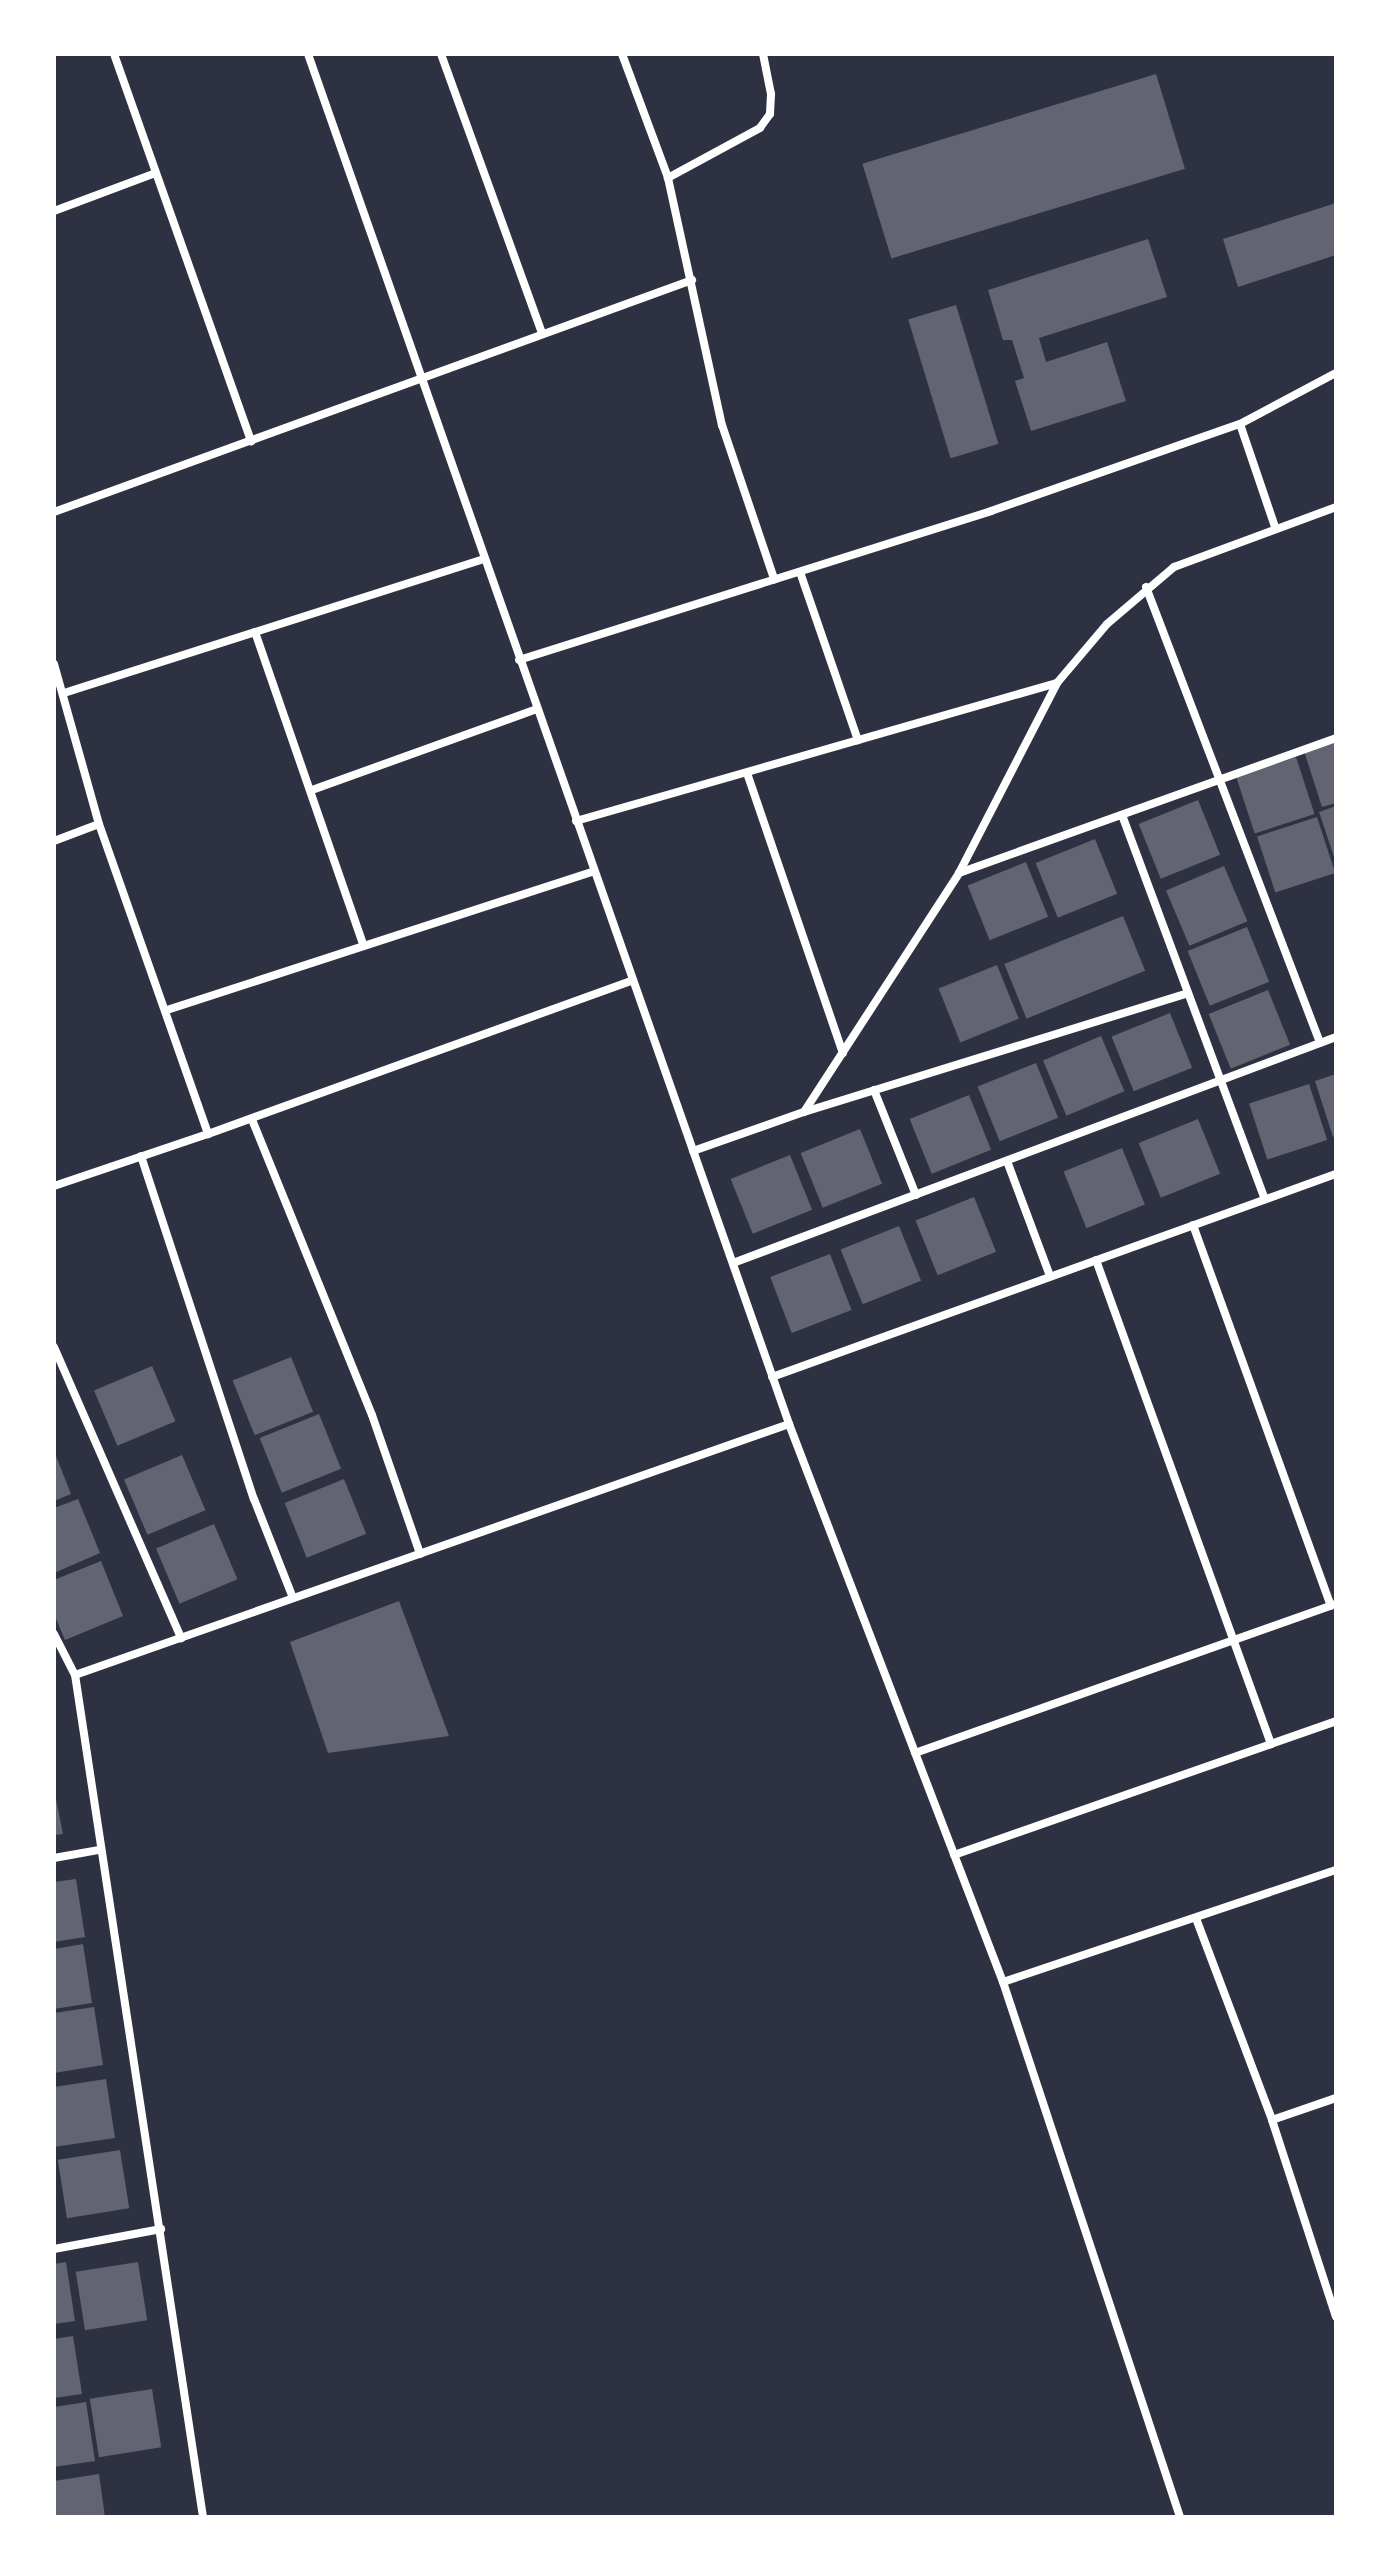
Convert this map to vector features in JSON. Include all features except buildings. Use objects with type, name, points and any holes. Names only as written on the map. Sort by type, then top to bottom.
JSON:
[{"type":"street","points":[[114,54],[153,174],[251,441]]},
{"type":"street","points":[[308,54],[772,1377],[1003,1982],[1180,2517]]},
{"type":"street","points":[[441,54],[542,333]]},
{"type":"street","points":[[622,54],[668,178],[722,425],[774,579]]},
{"type":"street","points":[[668,178],[760,128],[770,114],[771,94],[763,54]]},
{"type":"street","points":[[54,211],[153,174]]},
{"type":"street","points":[[54,512],[692,280]]},
{"type":"street","points":[[519,660],[800,572],[1240,424],[1336,373]]},
{"type":"street","points":[[1240,424],[1275,527]]},
{"type":"street","points":[[804,1112],[959,873],[1057,683],[1146,587],[1203,553],[1336,507]]},
{"type":"street","points":[[64,693],[483,559]]},
{"type":"street","points":[[800,572],[858,740]]},
{"type":"street","points":[[1146,587],[1222,778],[1320,1043]]},
{"type":"street","points":[[255,632],[363,944]]},
{"type":"street","points":[[54,664],[99,824],[167,1010],[208,1134]]},
{"type":"street","points":[[576,821],[1057,683]]},
{"type":"street","points":[[312,790],[537,709]]},
{"type":"street","points":[[959,873],[1336,738]]},
{"type":"street","points":[[747,773],[843,1053]]},
{"type":"street","points":[[1122,815],[1265,1199]]},
{"type":"street","points":[[54,841],[99,824]]},
{"type":"street","points":[[167,1010],[594,871]]},
{"type":"street","points":[[54,1186],[253,1122],[633,980]]},
{"type":"street","points":[[693,1151],[804,1112],[1188,993]]},
{"type":"street","points":[[733,1263],[1336,1037]]},
{"type":"street","points":[[874,1090],[916,1195]]},
{"type":"street","points":[[253,1122],[372,1415],[420,1554]]},
{"type":"street","points":[[141,1156],[254,1499],[293,1598]]},
{"type":"street","points":[[1007,1161],[1050,1276]]},
{"type":"street","points":[[772,1377],[1336,1174]]},
{"type":"street","points":[[915,1753],[1333,1605],[1193,1225]]},
{"type":"street","points":[[1096,1260],[1271,1744]]},
{"type":"street","points":[[54,1347],[181,1638]]},
{"type":"street","points":[[75,1675],[789,1424]]},
{"type":"street","points":[[54,1634],[75,1675],[99,1850],[142,2089],[203,2517]]},
{"type":"street","points":[[954,1855],[1336,1721]]},
{"type":"street","points":[[54,1858],[99,1850]]},
{"type":"street","points":[[1003,1982],[1197,1921],[1336,1870]]},
{"type":"street","points":[[1197,1921],[1272,2120],[1335,2312]]},
{"type":"street","points":[[1272,2120],[1336,2098]]},
{"type":"street","points":[[54,2249],[161,2229]]}]
